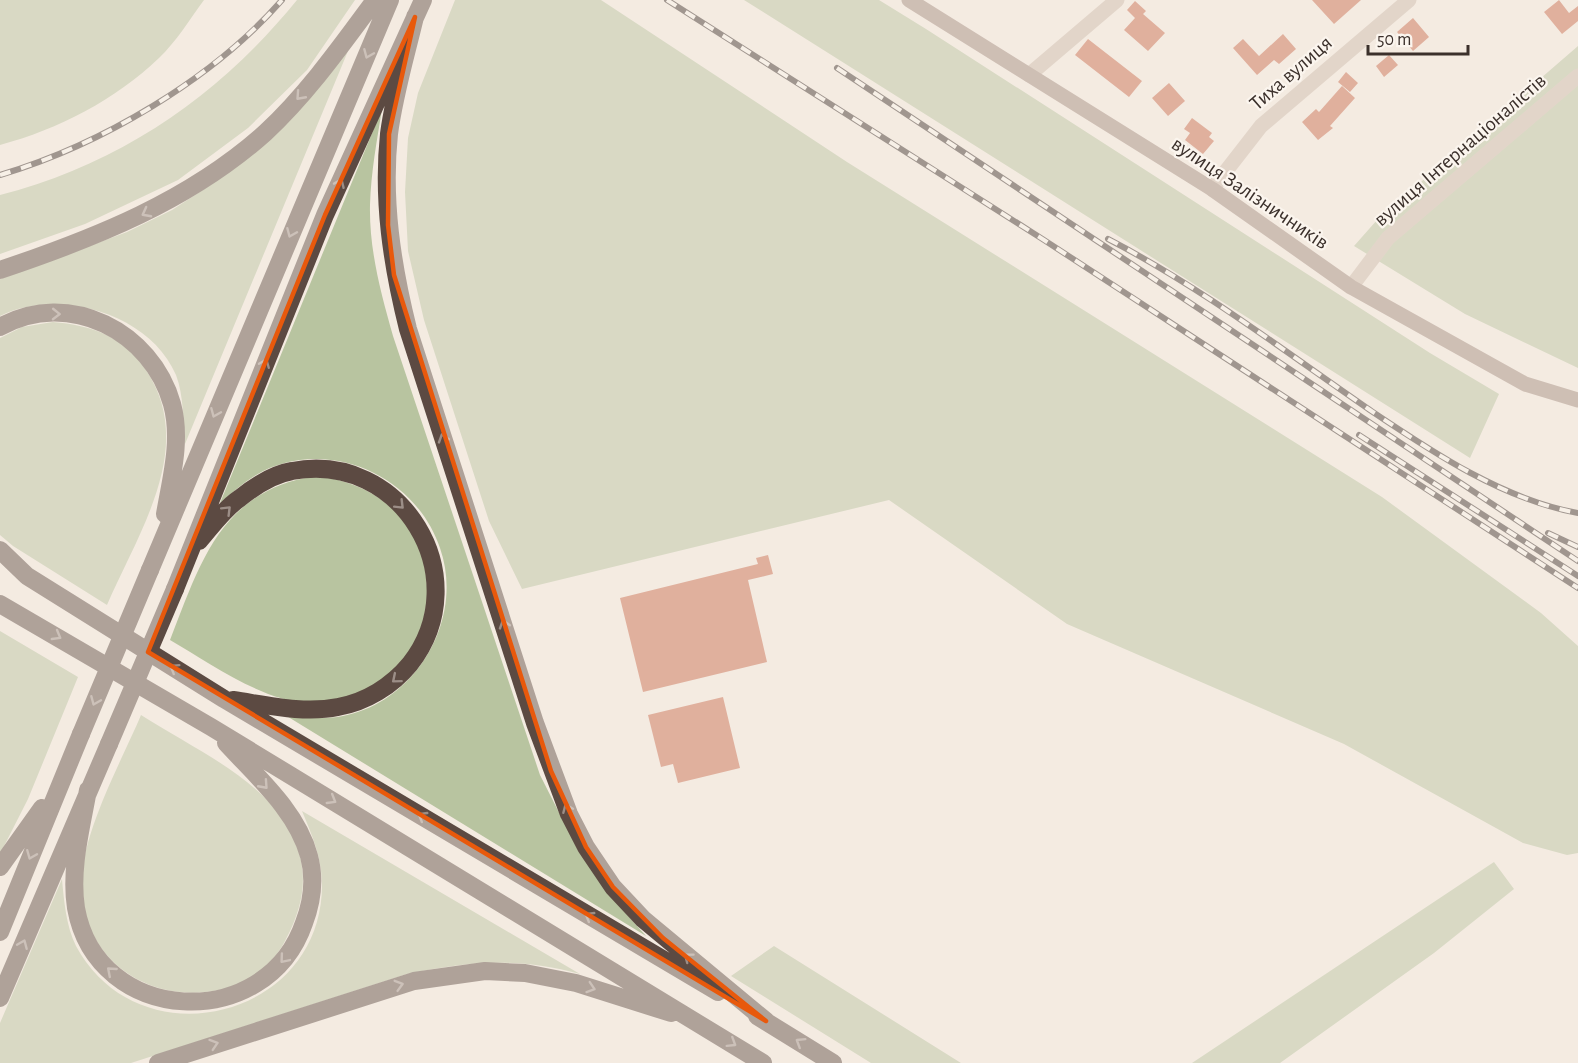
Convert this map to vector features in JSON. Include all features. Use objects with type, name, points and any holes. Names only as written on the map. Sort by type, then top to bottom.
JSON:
[{"type":"highway","points":[[0,270],[61,249],[131,220],[190,189],[233,160],[299,98],[375,0]]},
{"type":"highway","points":[[0,932],[60,782],[390,0]]},
{"type":"highway","points":[[0,998],[175,588],[325,214],[423,0]]},
{"type":"highway","points":[[415,17],[389,134],[388,225],[394,275],[408,329],[552,771],[586,847],[613,887],[663,938],[766,1021]]},
{"type":"highway","points":[[0,327],[29,316],[53,313],[80,316],[106,324],[130,338],[150,358],[163,381],[172,406],[176,434],[159,546]]},
{"type":"highway","points":[[188,553],[238,499],[268,480],[292,471],[325,469],[376,484],[403,505],[429,550],[435,575],[435,603],[429,631],[418,654],[402,675],[381,691],[337,708],[310,710],[224,699]]},
{"type":"highway","points":[[0,550],[27,576],[224,699],[833,1063]]},
{"type":"highway","points":[[3,606],[211,727],[764,1063]]},
{"type":"highway","points":[[88,790],[75,859],[74,887],[82,928],[102,964],[130,986],[166,1001],[207,1002],[248,989],[269,976],[287,958],[300,936],[308,914],[312,874],[309,856],[292,819],[211,727]]},
{"type":"highway","points":[[0,867],[60,782]]},
{"type":"highway","points":[[158,1063],[403,984],[448,975],[485,971],[525,973],[576,983],[700,1023]]},
{"type":"street","name":"вулиця Залізничників","points":[[909,0],[1212,189],[1351,287],[1525,384],[1578,400]]},
{"type":"street","points":[[1029,75],[1117,0]]},
{"type":"street","name":"Тиха вулиця","points":[[1212,189],[1261,126],[1409,0]]},
{"type":"street","name":"вулиця Інтернаціоналістів","points":[[1351,287],[1388,238],[1578,76]]},
{"type":"highlighted area","points":[[415,17],[389,134],[388,225],[394,275],[551,771],[586,847],[613,887],[663,938],[766,1021],[148,652],[325,215]]},
{"type":"green space","points":[[0,0],[204,0],[165,52],[124,87],[65,122],[0,145]]},
{"type":"green space","points":[[297,0],[355,0],[307,70],[248,128],[178,180],[85,224],[0,254],[0,195],[44,182],[86,165],[164,122],[235,67]]},
{"type":"green space","points":[[455,0],[601,0],[847,162],[1382,497],[1541,613],[1578,646],[1578,853],[1567,855],[1523,843],[1344,744],[1067,624],[889,500],[522,589],[489,521],[424,320],[408,251],[405,192],[408,138],[418,93]]},
{"type":"green space","points":[[744,0],[879,0],[926,29],[1430,353],[1499,394],[1470,458]]},
{"type":"green space","points":[[1578,46],[1578,368],[1465,314],[1354,246],[1377,220]]},
{"type":"green space","points":[[348,51],[185,444],[179,383],[163,353],[146,336],[124,321],[100,311],[74,306],[48,304],[23,308],[0,316],[0,279],[127,232],[172,210],[212,184]]},
{"type":"green space","points":[[382,109],[374,156],[370,222],[377,271],[393,336],[540,775],[579,852],[614,900],[646,936],[285,715],[321,718],[343,716],[369,708],[392,694],[412,675],[428,653],[440,629],[446,602],[446,575],[440,548],[429,524],[414,503],[395,486],[373,472],[349,463],[324,459],[298,460],[272,467],[258,474],[220,503]]},
{"type":"green space","points":[[53,322],[94,330],[128,349],[146,370],[160,399],[166,429],[165,459],[158,489],[107,605],[13,546],[0,535],[0,338],[22,327]]},
{"type":"green space","points":[[315,476],[367,491],[402,519],[422,556],[427,597],[417,637],[394,672],[358,695],[310,703],[292,701],[256,689],[219,670],[170,640],[205,557],[219,534],[236,514],[257,497],[283,484]]},
{"type":"green space","points":[[0,631],[78,677],[28,799],[0,854]]},
{"type":"green space","points":[[141,715],[225,766],[255,789],[282,818],[299,851],[303,885],[295,920],[283,945],[273,959],[255,976],[242,983],[216,991],[190,993],[164,989],[141,981],[120,967],[102,949],[89,927],[82,900],[81,879],[85,855],[111,781]]},
{"type":"green space","points":[[302,811],[580,974],[514,963],[452,966],[407,974],[131,1063],[0,1063],[0,1023],[62,879],[68,922],[76,946],[105,982],[141,1005],[182,1013],[223,1010],[261,994],[292,968],[314,931],[322,875],[316,847]]},
{"type":"green space","points":[[1494,862],[1514,889],[1434,953],[1280,1063],[1192,1063]]},
{"type":"green space","points":[[774,946],[961,1063],[871,1063],[731,976]]},
{"type":"building","points":[[1312,0],[1361,0],[1334,24]]},
{"type":"building","points":[[1559,0],[1569,13],[1578,6],[1578,21],[1562,34],[1544,12]]},
{"type":"building","points":[[1135,1],[1146,11],[1143,14],[1165,33],[1148,51],[1124,30],[1135,18],[1127,10]]},
{"type":"building","points":[[1413,18],[1429,37],[1413,51],[1397,32]]},
{"type":"building","points":[[1283,34],[1296,49],[1279,64],[1274,60],[1257,75],[1233,48],[1243,39],[1259,56]]},
{"type":"building","points":[[1088,39],[1142,81],[1129,97],[1075,55]]},
{"type":"building","points":[[1389,55],[1398,65],[1384,77],[1376,66]]},
{"type":"building","points":[[1346,72],[1358,83],[1350,92],[1338,82]]},
{"type":"building","points":[[1169,83],[1185,101],[1168,116],[1152,98]]},
{"type":"building","points":[[1342,86],[1355,98],[1330,126],[1333,128],[1318,140],[1302,122],[1316,109],[1319,112]]},
{"type":"building","points":[[1192,118],[1212,133],[1209,137],[1214,141],[1203,154],[1185,140],[1190,133],[1184,129]]},
{"type":"building","points":[[768,555],[773,574],[748,580],[767,662],[643,692],[620,598],[758,564],[756,558]]},
{"type":"building","points":[[723,697],[740,768],[678,783],[673,764],[661,767],[648,715]]},
{"type":"railway","points":[[0,175],[77,146],[153,106],[223,56],[282,0]]},
{"type":"railway","points":[[667,0],[1044,240],[1578,588]]},
{"type":"railway","points":[[837,68],[1578,561]]},
{"type":"railway","points":[[1108,239],[1208,298],[1416,441],[1494,485],[1522,497],[1578,513]]},
{"type":"railway","points":[[1359,435],[1578,576]]},
{"type":"railway","points":[[1548,533],[1578,547]]}]
